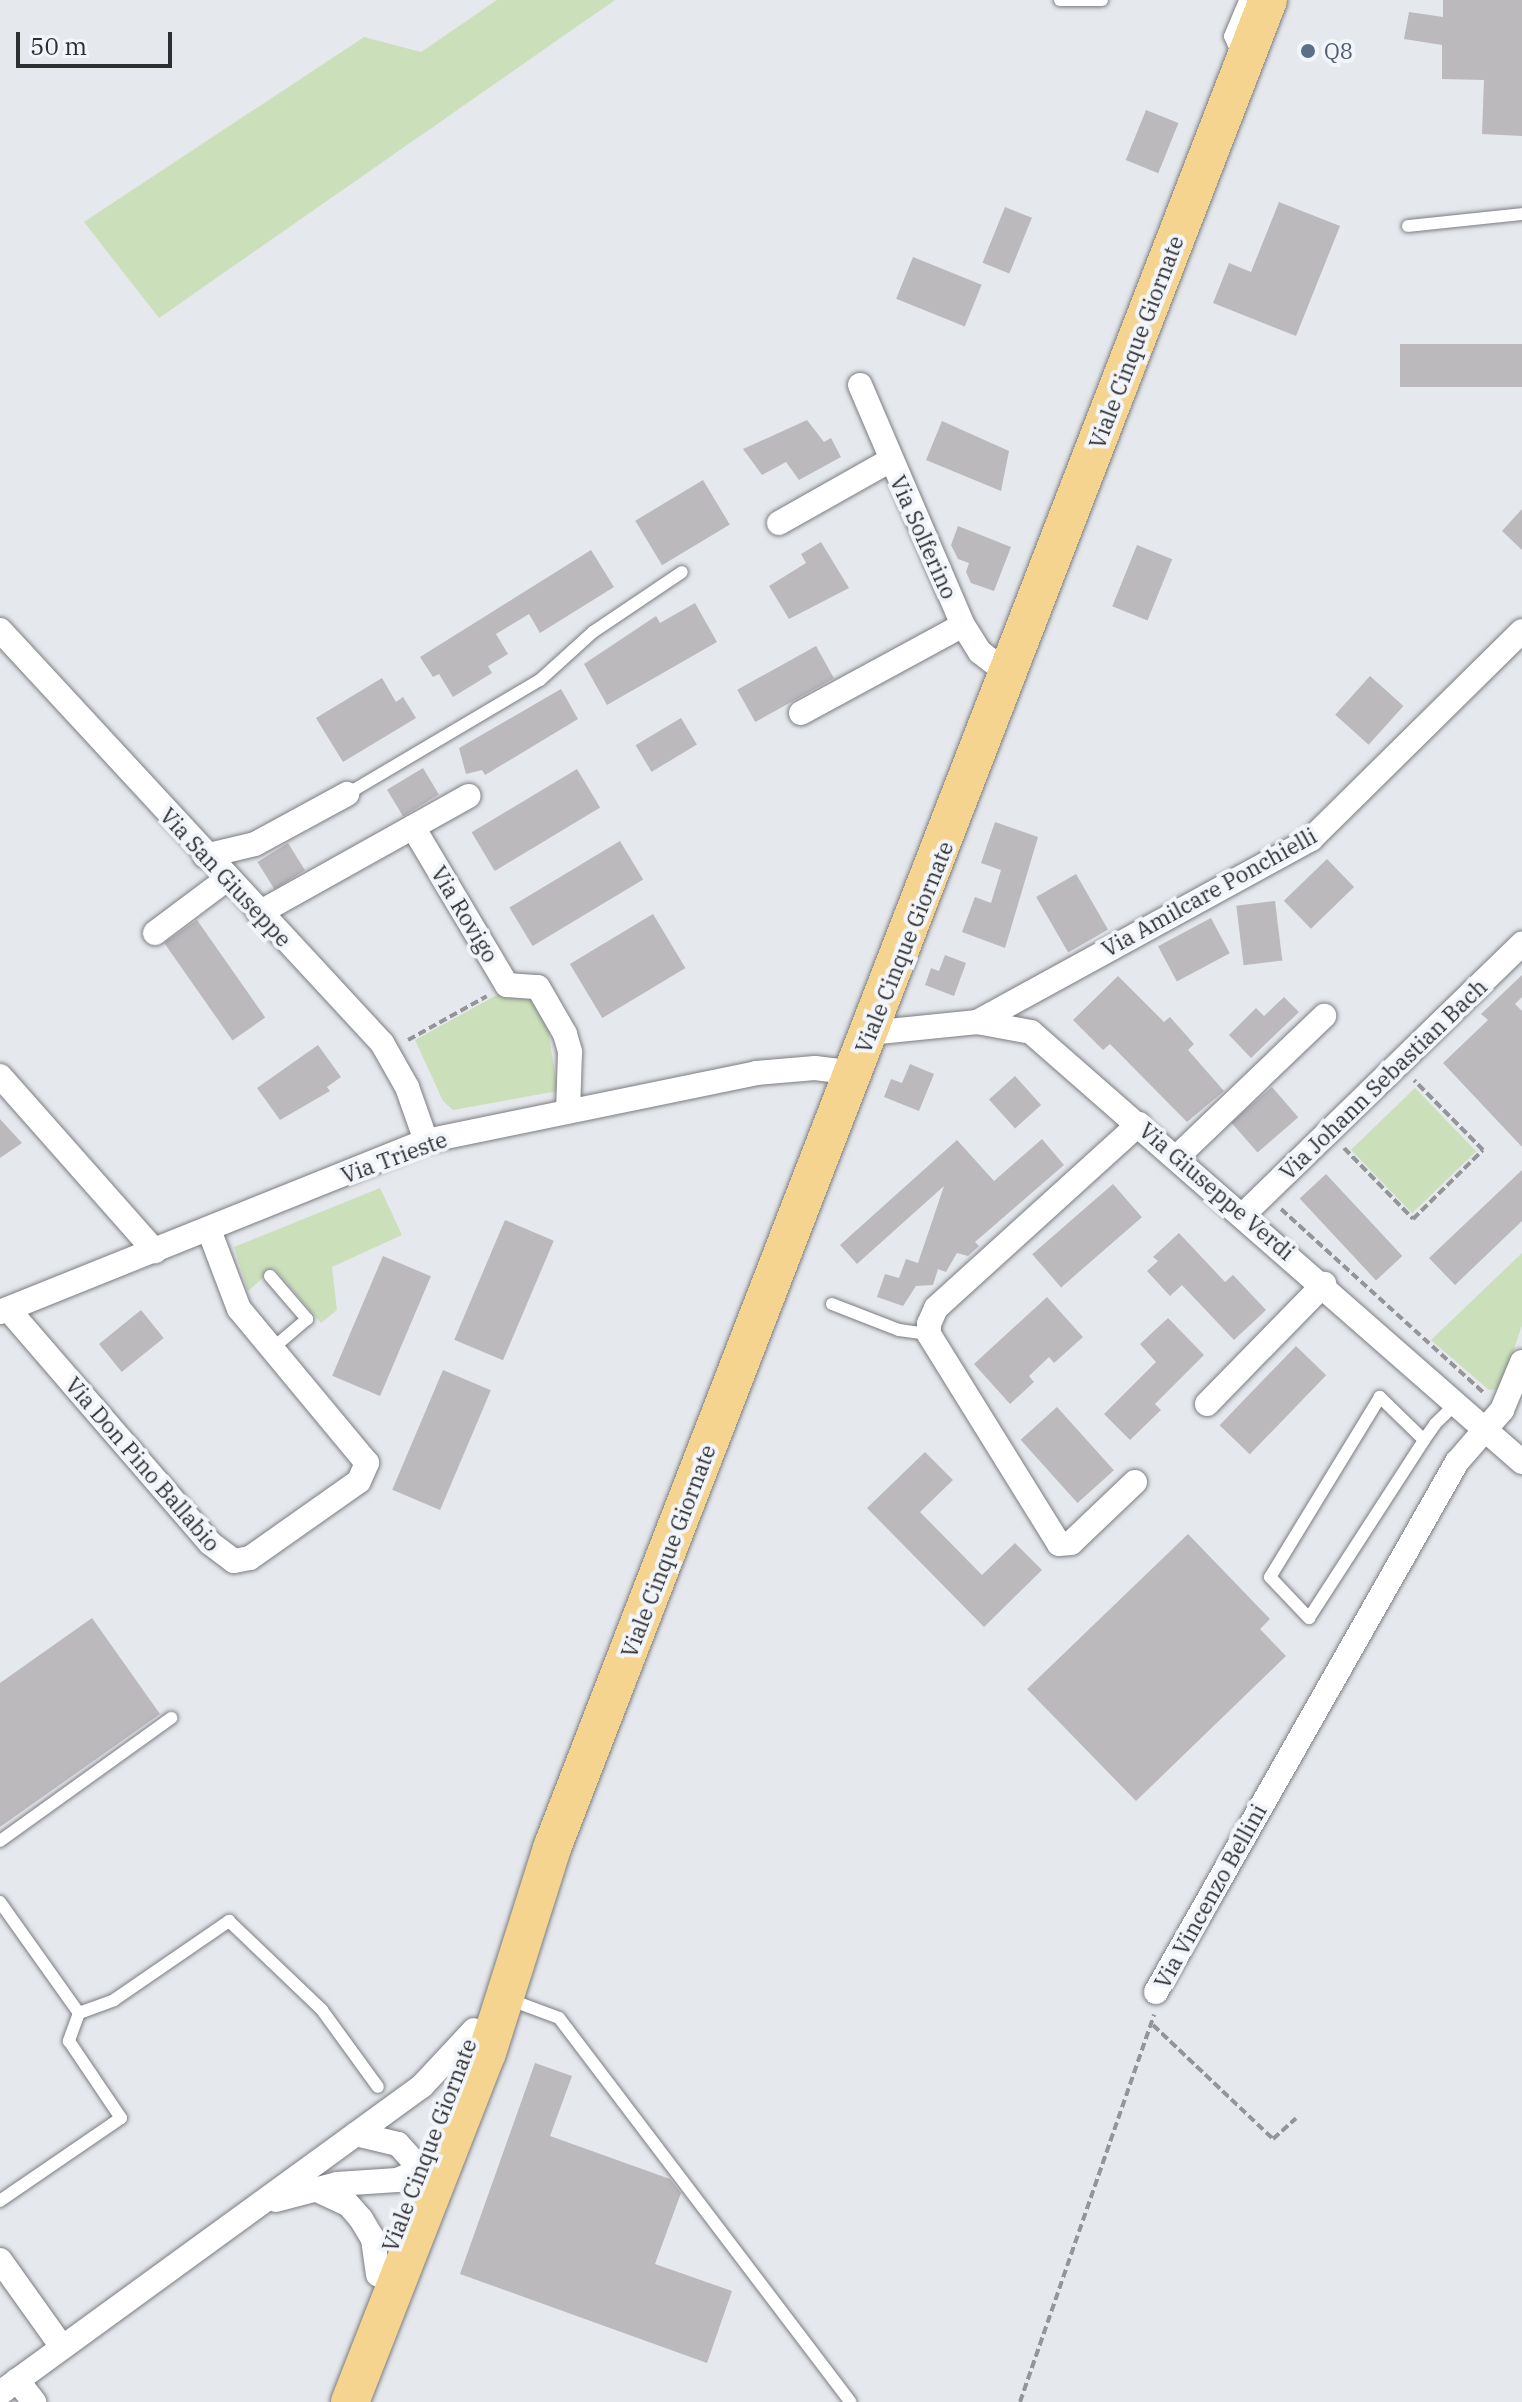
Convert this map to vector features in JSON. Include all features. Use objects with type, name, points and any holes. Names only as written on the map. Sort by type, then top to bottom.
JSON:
[{"type":"main road","name":"Viale Cinque Giornate","points":[[346,2396],[378,2275],[418,2174],[480,2041],[505,1997],[537,1893],[1268,0]]},
{"type":"main road","name":"Viale Cinque Giornate","points":[[346,2396],[480,2041],[507,1944],[537,1893]]},
{"type":"street","name":"Via Solferino","points":[[860,385],[963,625],[980,652],[1008,674]]},
{"type":"street","points":[[779,523],[891,460]]},
{"type":"street","points":[[801,713],[963,625]]},
{"type":"street","name":"Via San Giuseppe","points":[[0,630],[205,856],[389,1052],[426,1141]]},
{"type":"street","name":"Via Amilcare Ponchielli","points":[[977,1022],[1311,839],[1522,631]]},
{"type":"street","points":[[205,856],[273,836],[347,794]]},
{"type":"street","points":[[259,913],[468,796]]},
{"type":"street","name":"Via Rovigo","points":[[413,827],[507,985],[538,987],[570,1052],[568,1111]]},
{"type":"street","points":[[155,933],[227,879]]},
{"type":"street","name":"Via Johann Sebastian Bach","points":[[1244,1214],[1522,944]]},
{"type":"street","points":[[1177,1157],[1324,1016]]},
{"type":"street","name":"Via Giuseppe Verdi","points":[[869,1033],[977,1022],[1031,1032],[1324,1284],[1522,1462]]},
{"type":"street","name":"Via Trieste","points":[[4,1310],[426,1141],[756,1073],[815,1068],[854,1073]]},
{"type":"street","points":[[0,1076],[155,1251]]},
{"type":"street","points":[[1135,1482],[1071,1543],[1059,1544],[929,1334],[936,1308],[1139,1124]]},
{"type":"street","name":"Via Don Pino Ballabio","points":[[4,1310],[210,1543],[234,1561],[250,1558],[366,1474],[361,1451],[230,1294],[209,1230]]},
{"type":"street","points":[[1207,1404],[1324,1284]]},
{"type":"street","points":[[1513,1391],[1522,1362]]},
{"type":"street","name":"Via Vincenzo Bellini","points":[[1156,1992],[1457,1462],[1513,1391]]},
{"type":"street","points":[[34,2402],[8,2387],[480,2041]]},
{"type":"street","points":[[346,2396],[411,2226],[422,2187],[418,2174],[398,2144],[356,2134]]},
{"type":"street","points":[[241,2215],[313,2188],[418,2174]]},
{"type":"street","points":[[313,2188],[348,2204],[361,2219],[373,2239],[378,2275]]},
{"type":"street","points":[[0,2260],[62,2347]]},
{"type":"lane","points":[[1060,0],[1102,0]]},
{"type":"lane","points":[[1243,65],[1230,36],[1245,0]]},
{"type":"lane","points":[[1408,226],[1522,214]]},
{"type":"lane","points":[[347,794],[540,680],[593,632],[682,572]]},
{"type":"lane","points":[[270,1276],[307,1319],[273,1348]]},
{"type":"lane","points":[[832,1304],[899,1330],[929,1334]]},
{"type":"lane","points":[[1424,1440],[1380,1397],[1270,1577],[1309,1618],[1424,1440],[1457,1403]]},
{"type":"lane","points":[[0,1841],[171,1718]]},
{"type":"lane","points":[[0,1902],[79,2013]]},
{"type":"lane","points":[[0,2201],[121,2118],[69,2041],[79,2013],[114,2000],[229,1921],[322,2010],[378,2087]]},
{"type":"lane","points":[[505,1997],[559,2018],[851,2402]]},
{"type":"path","points":[[408,1040],[507,985]]},
{"type":"path","points":[[399,1029],[414,1050]]},
{"type":"path","points":[[1328,1132],[1413,1219],[1483,1150],[1398,1064]]},
{"type":"path","points":[[1284,1174],[1290,1184],[1277,1203],[1283,1212],[1484,1393],[1493,1398],[1513,1391]]},
{"type":"path","name":"Via Vincenzo Bellini","points":[[1020,2402],[1153,2025],[1156,1992]]},
{"type":"path","points":[[1153,2025],[1273,2139],[1296,2118]]},
{"type":"green space","points":[[497,0],[615,0],[159,318],[84,222],[364,37],[421,52]]},
{"type":"green space","points":[[506,990],[534,992],[555,1026],[549,1037],[558,1091],[453,1110],[443,1101],[415,1040]]},
{"type":"green space","points":[[1415,1088],[1476,1151],[1412,1213],[1351,1150]]},
{"type":"green space","points":[[380,1188],[402,1235],[332,1267],[337,1310],[321,1323],[274,1268],[248,1291],[234,1247]]},
{"type":"green space","points":[[1522,1253],[1522,1325],[1501,1389],[1489,1390],[1431,1340]]},
{"type":"building","points":[[1443,0],[1522,0],[1522,136],[1482,134],[1484,80],[1442,79],[1442,45],[1404,39],[1409,12],[1443,17]]},
{"type":"building","points":[[1146,110],[1178,123],[1158,173],[1126,160]]},
{"type":"building","points":[[1279,202],[1340,226],[1296,336],[1213,303],[1229,263],[1251,272]]},
{"type":"building","points":[[1005,207],[1032,218],[1009,273],[983,263]]},
{"type":"building","points":[[913,257],[982,285],[965,326],[896,299]]},
{"type":"building","points":[[1400,344],[1522,344],[1522,387],[1400,387]]},
{"type":"building","points":[[807,420],[824,442],[831,438],[841,457],[799,480],[786,462],[762,475],[743,449]]},
{"type":"building","points":[[942,421],[1009,451],[1001,491],[926,460]]},
{"type":"building","points":[[703,480],[730,525],[662,565],[635,521]]},
{"type":"building","points":[[1522,509],[1522,550],[1502,531]]},
{"type":"building","points":[[958,526],[1011,547],[994,591],[971,583],[966,572],[969,563],[958,559],[951,545]]},
{"type":"building","points":[[821,542],[849,588],[789,619],[769,586],[806,563],[801,554]]},
{"type":"building","points":[[1137,545],[1172,559],[1148,620],[1112,606]]},
{"type":"building","points":[[591,550],[614,587],[540,633],[529,614],[496,634],[508,654],[488,666],[492,673],[453,697],[439,674],[433,677],[420,657]]},
{"type":"building","points":[[695,603],[717,642],[607,705],[584,664],[656,616],[660,623]]},
{"type":"building","points":[[816,646],[834,678],[755,722],[737,690]]},
{"type":"building","points":[[1370,676],[1403,706],[1369,745],[1335,715]]},
{"type":"building","points":[[382,678],[396,702],[403,697],[416,718],[343,762],[316,718]]},
{"type":"building","points":[[561,689],[578,719],[485,775],[482,770],[466,774],[459,748]]},
{"type":"building","points":[[681,718],[697,745],[652,772],[636,745]]},
{"type":"building","points":[[423,768],[439,795],[403,816],[387,790]]},
{"type":"building","points":[[577,769],[600,808],[495,871],[472,832]]},
{"type":"building","points":[[995,822],[1038,837],[1005,948],[962,932],[975,897],[991,903],[1001,870],[981,863]]},
{"type":"building","points":[[620,841],[643,880],[533,946],[509,907]]},
{"type":"building","points":[[288,843],[305,870],[274,889],[257,862]]},
{"type":"building","points":[[1327,859],[1354,887],[1311,929],[1284,901]]},
{"type":"building","points":[[1076,874],[1108,929],[1068,952],[1036,897]]},
{"type":"building","points":[[1275,901],[1282,961],[1244,965],[1236,906]]},
{"type":"building","points":[[653,914],[685,968],[602,1018],[570,964]]},
{"type":"building","points":[[1211,918],[1230,953],[1177,981],[1158,946]]},
{"type":"building","points":[[197,920],[265,1017],[232,1040],[164,943]]},
{"type":"building","points":[[945,955],[966,963],[954,996],[925,985],[931,968],[939,971]]},
{"type":"building","points":[[1522,975],[1522,997],[1515,1004],[1522,1011],[1522,1147],[1443,1063],[1488,1020],[1481,1014]]},
{"type":"building","points":[[1118,976],[1164,1022],[1170,1017],[1194,1044],[1188,1050],[1224,1091],[1187,1122],[1110,1044],[1103,1050],[1073,1020]]},
{"type":"building","points":[[1284,997],[1299,1012],[1251,1058],[1229,1035],[1256,1008],[1264,1016]]},
{"type":"building","points":[[318,1045],[341,1077],[327,1087],[330,1091],[280,1120],[257,1088]]},
{"type":"building","points":[[910,1064],[934,1074],[919,1111],[884,1097],[891,1079],[902,1083]]},
{"type":"building","points":[[1015,1076],[1041,1105],[1015,1128],[989,1099]]},
{"type":"building","points":[[1272,1087],[1298,1117],[1257,1153],[1231,1122]]},
{"type":"building","points":[[0,1119],[22,1143],[0,1158]]},
{"type":"building","points":[[1042,1139],[1064,1165],[975,1242],[979,1246],[968,1256],[957,1253],[946,1272],[938,1269],[933,1285],[916,1286],[903,1306],[877,1297],[885,1274],[899,1278],[906,1259],[918,1263],[944,1186],[857,1264],[840,1245],[957,1140],[994,1181]]},
{"type":"building","points":[[1522,1170],[1522,1221],[1455,1285],[1429,1258]]},
{"type":"building","points":[[1326,1174],[1402,1256],[1376,1280],[1300,1199]]},
{"type":"building","points":[[1113,1184],[1142,1217],[1061,1287],[1032,1254]]},
{"type":"building","points":[[505,1220],[554,1241],[503,1360],[454,1340]]},
{"type":"building","points":[[1179,1233],[1225,1282],[1233,1275],[1266,1310],[1234,1340],[1182,1285],[1170,1296],[1147,1271],[1158,1261],[1153,1257]]},
{"type":"building","points":[[383,1256],[431,1276],[380,1396],[332,1376]]},
{"type":"building","points":[[1047,1297],[1083,1337],[1054,1363],[1049,1357],[1029,1376],[1034,1382],[1010,1404],[974,1364]]},
{"type":"building","points":[[141,1310],[164,1338],[122,1372],[99,1344]]},
{"type":"building","points":[[1168,1318],[1204,1355],[1155,1404],[1161,1410],[1130,1440],[1104,1414],[1156,1362],[1140,1344]]},
{"type":"building","points":[[1296,1346],[1326,1375],[1250,1454],[1220,1425]]},
{"type":"building","points":[[443,1370],[491,1390],[440,1510],[392,1490]]},
{"type":"building","points":[[1057,1407],[1114,1470],[1077,1503],[1021,1440]]},
{"type":"building","points":[[925,1452],[953,1480],[920,1512],[982,1575],[1015,1543],[1042,1570],[984,1627],[867,1508]]},
{"type":"building","points":[[1188,1534],[1270,1619],[1260,1629],[1286,1656],[1136,1801],[1027,1689]]},
{"type":"building","points":[[92,1618],[160,1714],[0,1827],[0,1683]]},
{"type":"building","points":[[535,2063],[572,2076],[550,2136],[670,2179],[681,2193],[655,2264],[732,2291],[707,2363],[460,2274]]},
{"type":"place","name":"Q8","points":[[1308,51]]}]
